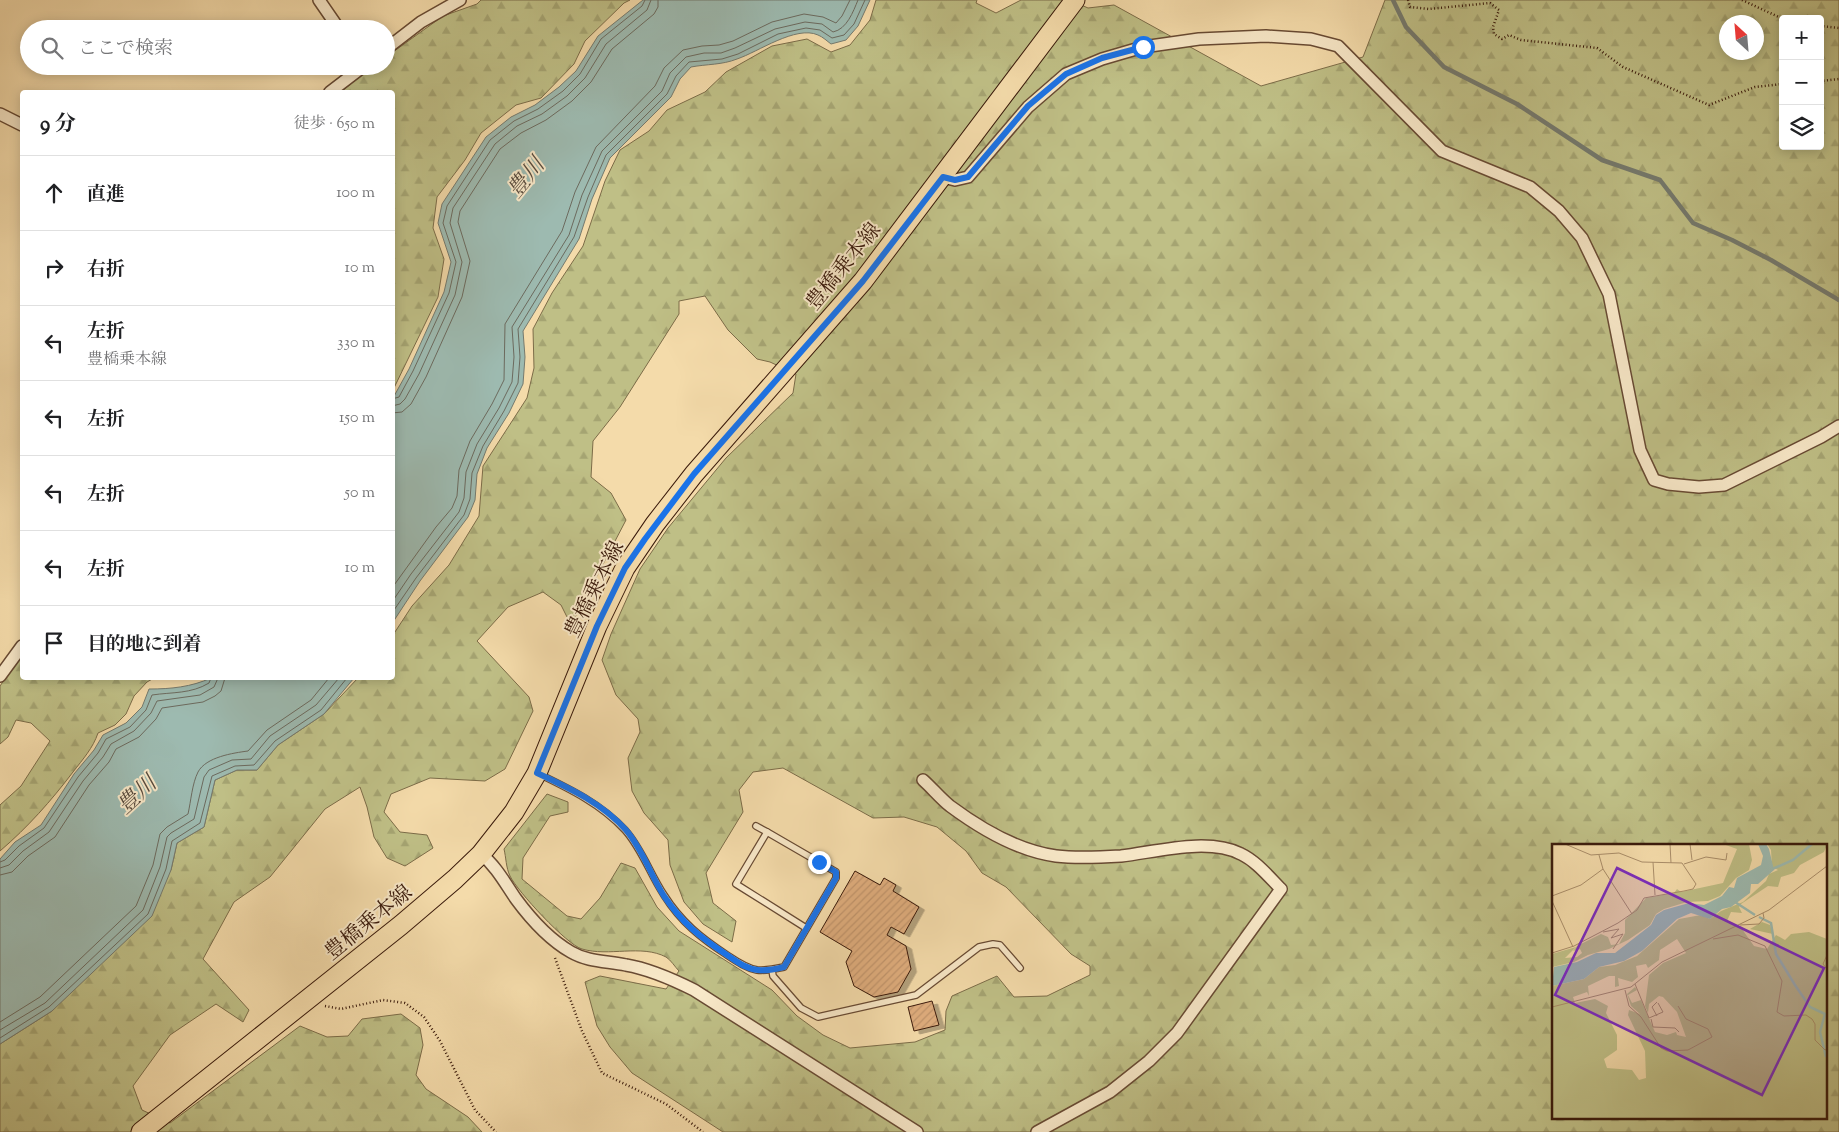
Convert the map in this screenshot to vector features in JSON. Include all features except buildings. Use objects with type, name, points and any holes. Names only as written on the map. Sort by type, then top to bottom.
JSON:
[{"type":"main road","name":"豊橋乗本線","points":[[141,1132],[401,925],[481,854],[514,812],[537,773],[597,626],[625,568],[650,531],[694,474],[863,281],[1076,0]]},
{"type":"street","points":[[319,0],[333,20]]},
{"type":"street","points":[[395,42],[421,22],[460,0]]},
{"type":"street","points":[[943,177],[955,180],[968,177],[1028,106],[1066,74],[1102,58],[1143,47],[1199,38],[1266,36],[1311,39],[1338,46],[1442,151],[1530,187],[1560,211],[1582,238],[1609,294],[1640,450],[1654,480],[1668,484],[1699,487],[1724,484],[1821,437],[1839,426]]},
{"type":"street","points":[[333,90],[352,75]]},
{"type":"street","points":[[0,114],[20,124]]},
{"type":"street","points":[[0,676],[20,649]]},
{"type":"street","points":[[923,780],[949,805],[990,832],[1027,848],[1056,856],[1119,856],[1190,846],[1218,847],[1241,853],[1263,870],[1281,889],[1177,1033],[1149,1061],[1110,1092],[1037,1132]]},
{"type":"street","points":[[481,854],[492,863],[517,900],[544,930],[570,951],[585,959],[627,965],[664,975],[694,990],[918,1132]]},
{"type":"lane","points":[[537,773],[573,790],[603,809],[626,830],[642,854],[663,894],[679,916],[699,937],[742,965],[757,970],[772,970],[784,967],[836,878],[836,872],[756,826]]},
{"type":"lane","points":[[767,832],[736,884],[806,928]]},
{"type":"lane","points":[[772,970],[773,976],[801,1008],[818,1017],[916,995],[979,947],[993,944],[1000,945],[1020,968]]},
{"type":"path","points":[[1408,0],[1410,7],[1429,9],[1490,3],[1499,10],[1493,27],[1494,34],[1502,39],[1509,35],[1521,40],[1597,48],[1623,67],[1709,105],[1755,87],[1779,84]]},
{"type":"path","points":[[1742,0],[1779,17]]},
{"type":"path","points":[[1824,26],[1839,28]]},
{"type":"path","points":[[1824,81],[1839,79]]},
{"type":"path","points":[[544,930],[544,940],[556,958],[582,1031],[602,1073],[666,1104],[703,1132]]},
{"type":"path","points":[[313,995],[325,1005],[341,1009],[383,1000],[406,1003],[424,1018],[440,1041],[475,1110],[496,1132]]},
{"type":"green space","points":[[481,0],[630,0],[624,3],[585,41],[574,64],[541,98],[516,105],[481,133],[465,160],[437,197],[433,228],[444,259],[438,297],[395,386],[395,90],[343,90],[361,75],[395,75],[395,51],[443,16],[477,4]]},
{"type":"green space","points":[[876,0],[977,0],[976,3],[996,13],[1021,0],[1070,0],[1088,8],[1114,5],[1261,86],[1363,57],[1385,0],[1839,0],[1839,1132],[723,1132],[632,1073],[610,1047],[597,1026],[585,982],[600,976],[666,989],[679,971],[668,958],[656,953],[646,951],[603,952],[582,949],[554,928],[514,883],[509,873],[504,849],[547,794],[568,802],[568,812],[550,816],[523,858],[522,879],[567,916],[581,919],[600,898],[621,863],[635,868],[657,907],[679,931],[772,990],[797,1016],[823,1035],[850,1048],[915,1042],[945,1030],[946,1011],[952,996],[997,976],[1014,997],[1047,996],[1090,975],[1090,966],[1071,954],[1006,887],[982,873],[966,851],[937,827],[904,817],[873,818],[783,768],[753,772],[739,790],[743,812],[706,873],[713,903],[736,921],[732,942],[703,924],[684,902],[670,865],[668,840],[644,813],[632,791],[628,758],[640,732],[638,719],[616,695],[602,660],[611,634],[640,569],[668,528],[726,458],[793,393],[796,374],[770,362],[757,359],[728,330],[705,296],[679,301],[679,314],[620,407],[593,441],[591,477],[611,493],[626,520],[576,616],[567,617],[561,605],[543,592],[508,607],[477,641],[529,697],[533,711],[505,769],[485,781],[430,778],[391,794],[384,812],[400,832],[427,835],[433,848],[405,866],[387,858],[374,837],[360,787],[325,809],[270,877],[234,902],[203,959],[249,1010],[243,1022],[216,1004],[170,1035],[133,1086],[142,1110],[170,1123],[300,1026],[327,1037],[348,1036],[362,1019],[401,1014],[420,1028],[423,1045],[416,1075],[426,1089],[468,1117],[482,1132],[0,1132],[0,1044],[52,1011],[171,870],[177,843],[204,827],[215,780],[237,770],[257,770],[278,745],[324,714],[356,680],[395,680],[395,632],[412,606],[449,565],[479,516],[483,466],[527,398],[534,368],[533,329],[552,293],[583,246],[605,181],[620,150],[649,131],[667,110],[705,92],[726,72],[772,46],[807,39],[831,52],[850,45],[870,20]]},
{"type":"green space","points":[[20,657],[20,680],[150,680],[134,696],[126,714],[115,725],[98,733],[87,753],[56,793],[30,823],[0,851],[0,805],[21,786],[50,741],[31,723],[16,720],[8,737],[0,744],[0,686]]},
{"type":"water","name":"豊川","points":[[643,0],[870,0],[858,26],[846,40],[831,44],[818,35],[809,33],[799,34],[788,36],[731,61],[691,67],[680,79],[671,97],[610,158],[592,199],[579,239],[523,331],[525,357],[523,384],[509,413],[487,448],[477,474],[475,500],[468,517],[420,581],[395,619],[395,394],[409,369],[444,292],[451,262],[438,223],[442,204],[486,137],[511,117],[535,105],[559,87],[576,71],[598,36]]},
{"type":"water","name":"豊川","points":[[206,680],[352,680],[324,714],[278,745],[257,770],[237,770],[215,780],[204,827],[177,843],[171,870],[152,916],[52,1011],[0,1044],[0,859],[15,842],[41,825],[74,774],[94,750],[103,735],[126,723],[142,707],[149,689],[165,689],[196,684]]},
{"type":"waterway","points":[[1393,0],[1406,27],[1444,67],[1517,104],[1602,160],[1660,180],[1693,223],[1771,260],[1839,300]]},
{"type":"route","points":[[819,862],[836,872],[836,878],[784,967],[772,970],[757,970],[742,965],[699,937],[679,916],[663,894],[642,854],[626,830],[603,809],[573,790],[537,773],[597,626],[625,568],[655,524],[694,474],[863,281],[943,177],[955,180],[968,177],[1028,106],[1066,74],[1102,58],[1143,47]]}]
